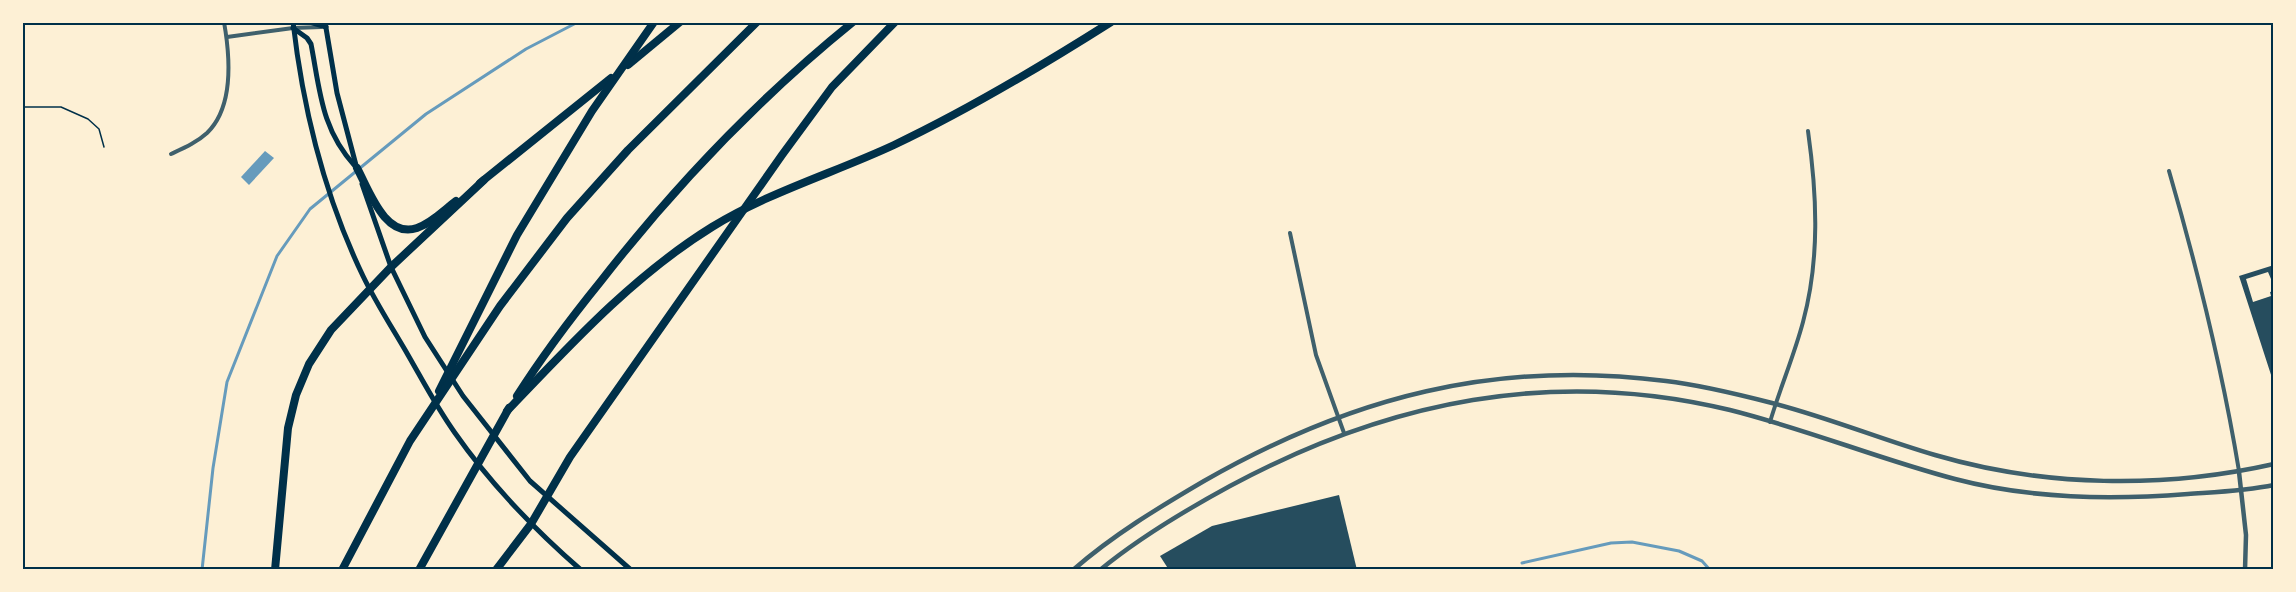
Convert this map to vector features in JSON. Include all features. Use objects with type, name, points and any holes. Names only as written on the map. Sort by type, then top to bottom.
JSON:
[{"type":"highway","points":[[423,421],[517,235],[592,111],[654,22]]},
{"type":"highway","points":[[357,168],[385,220],[393,226],[407,230],[418,228],[484,180],[680,22]]},
{"type":"highway","points":[[342,570],[410,441],[500,306],[567,218],[628,150],[757,22]]},
{"type":"highway","points":[[419,570],[507,411],[545,351],[645,225],[704,160],[751,112],[853,22]]},
{"type":"highway","points":[[496,570],[531,524],[570,457],[782,155],[832,87],[874,41],[895,22]]},
{"type":"highway","points":[[507,411],[600,313],[663,262],[712,227],[800,182],[891,146],[944,120],[1010,85],[1111,22]]},
{"type":"highway","points":[[275,570],[288,428],[296,395],[309,364],[332,330],[390,267],[484,180]]},
{"type":"main road","points":[[309,22],[326,25],[334,76],[357,168],[390,267],[425,336],[463,396],[530,481],[631,570]]},
{"type":"main road","points":[[293,25],[311,44],[328,127],[347,158],[357,168]]},
{"type":"main road","points":[[293,25],[306,105],[318,155],[341,227],[370,290],[456,434],[531,524],[581,570]]},
{"type":"street","points":[[171,154],[192,145],[209,132],[220,114],[228,76],[227,37],[224,22]]},
{"type":"street","points":[[227,37],[293,25],[326,25]]},
{"type":"street","points":[[1770,422],[1802,325],[1815,258],[1817,206],[1808,131]]},
{"type":"street","points":[[2169,171],[2197,267],[2218,358],[2239,472],[2246,535],[2245,570]]},
{"type":"street","points":[[1290,233],[1316,355],[1344,433]]},
{"type":"street","points":[[1073,570],[1114,537],[1193,488],[1277,442],[1338,417],[1426,390],[1458,384],[1552,375],[1612,376],[1669,381],[1775,404],[1936,455],[2033,476],[2129,481],[2172,479],[2239,472],[2274,464]]},
{"type":"street","points":[[1100,570],[1149,533],[1202,501],[1275,462],[1344,433],[1394,417],[1456,402],[1528,394],[1601,393],[1660,398],[1730,410],[1956,480],[2013,490],[2072,497],[2112,498],[2241,490],[2274,485]]},
{"type":"path","points":[[22,107],[61,106],[88,119],[99,129],[104,147]]},
{"type":"water","points":[[265,151],[274,158],[249,185],[241,177]]},
{"type":"building","points":[[2274,265],[2274,286],[2268,272],[2246,279],[2253,302],[2271,296],[2270,292],[2274,291],[2273,381],[2239,276]]},
{"type":"building","points":[[1339,495],[1357,570],[1169,570],[1160,556],[1212,526]]},
{"type":"waterway","points":[[202,570],[213,468],[227,382],[277,256],[310,209],[426,114],[526,49],[578,22]]},
{"type":"waterway","points":[[1522,563],[1611,543],[1632,542],[1679,551],[1702,561],[1710,570]]}]
